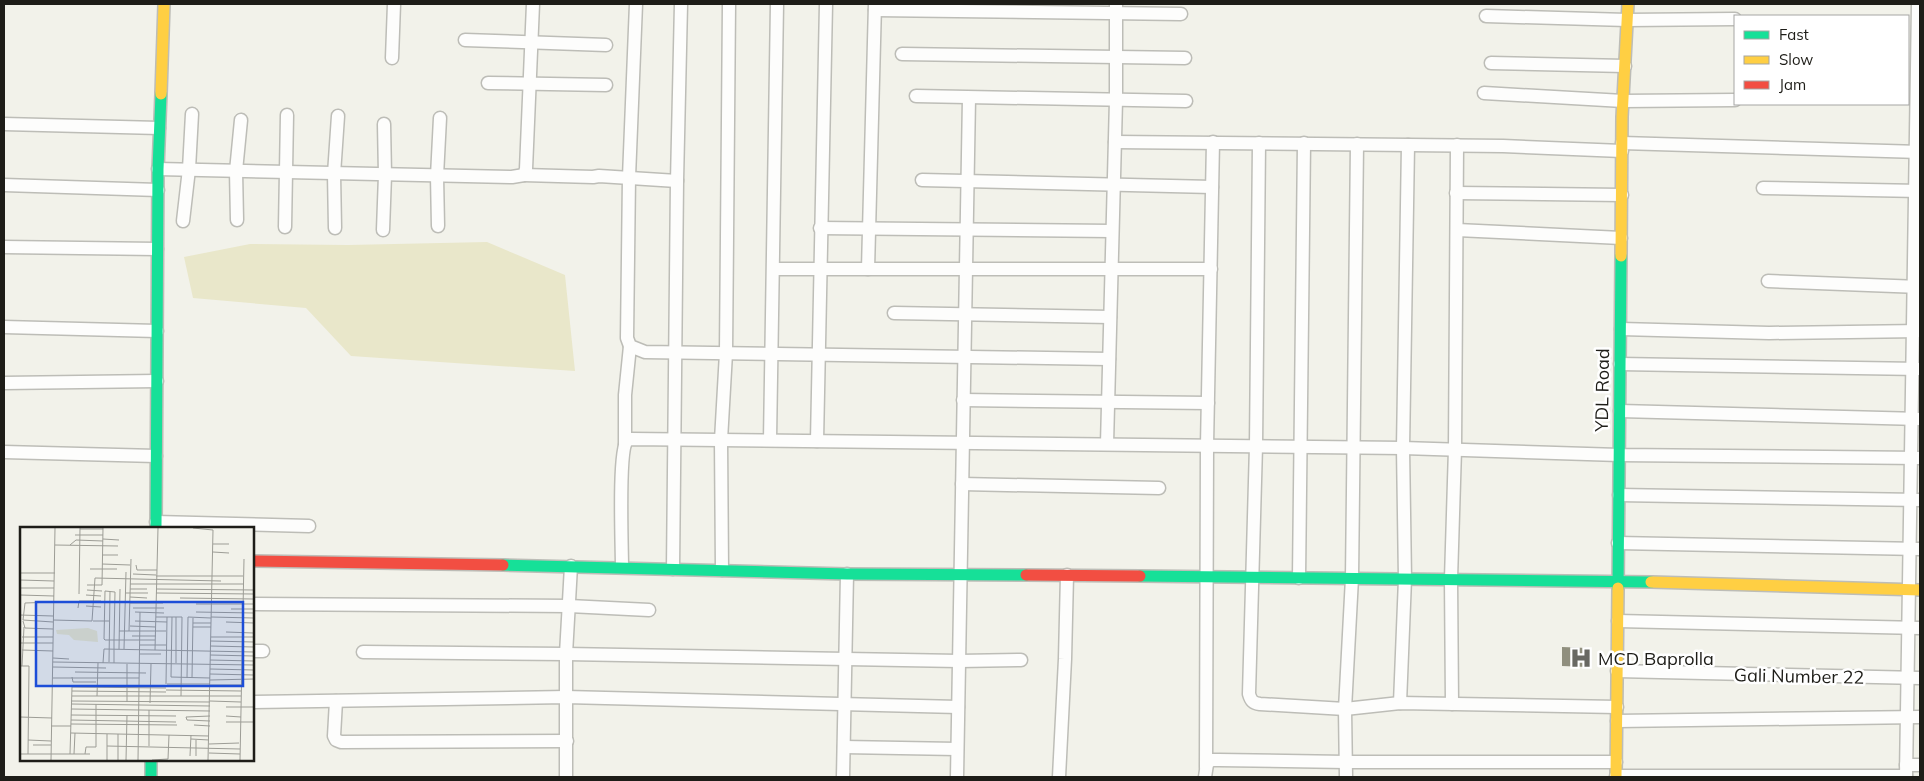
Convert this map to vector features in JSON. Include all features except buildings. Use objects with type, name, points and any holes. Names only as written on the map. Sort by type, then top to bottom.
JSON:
[{"type":"street","points":[[164,4],[158,169],[156,525],[309,526]]},
{"type":"street","points":[[392,58],[394,4]]},
{"type":"street","points":[[524,174],[526,169],[530,85],[532,4]]},
{"type":"street","points":[[622,568],[621,488],[625,444],[625,395],[630,346],[627,338],[629,177],[636,4]]},
{"type":"street","points":[[673,569],[677,180],[681,4]]},
{"type":"street","points":[[722,570],[720,440],[726,353],[729,4]]},
{"type":"street","points":[[770,440],[777,4]]},
{"type":"street","points":[[817,441],[819,269],[826,4]]},
{"type":"street","name":"YDL Road","points":[[1616,776],[1622,147],[1628,4]]},
{"type":"street","points":[[1906,773],[1914,717],[1918,152],[1913,104],[1915,21],[1918,4]]},
{"type":"street","points":[[868,269],[875,7],[1057,14],[1116,8],[1182,14]]},
{"type":"street","points":[[1106,444],[1116,100],[1116,8]]},
{"type":"street","points":[[1486,16],[1627,20],[1734,19]]},
{"type":"street","points":[[465,40],[606,45]]},
{"type":"street","points":[[902,54],[1185,58]]},
{"type":"street","points":[[1491,63],[1625,66]]},
{"type":"street","points":[[488,83],[606,85]]},
{"type":"street","points":[[1484,93],[1623,101],[1734,100]]},
{"type":"street","points":[[916,96],[1186,101]]},
{"type":"street","points":[[957,777],[969,98]]},
{"type":"street","points":[[183,221],[189,170],[192,114]]},
{"type":"street","points":[[285,227],[287,115]]},
{"type":"street","points":[[334,228],[334,174],[338,116]]},
{"type":"street","points":[[438,226],[437,176],[440,118]]},
{"type":"street","points":[[237,220],[236,171],[241,120]]},
{"type":"street","points":[[4,124],[159,128]]},
{"type":"street","points":[[382,230],[385,175],[384,124]]},
{"type":"street","points":[[1115,142],[1918,152]]},
{"type":"street","points":[[1205,772],[1207,445],[1213,142]]},
{"type":"street","points":[[1259,143],[1256,446],[1249,694],[1251,700],[1255,704],[1345,708],[1400,703],[1617,707]]},
{"type":"street","points":[[1299,578],[1304,144]]},
{"type":"street","points":[[1346,777],[1345,708],[1352,578],[1357,144]]},
{"type":"street","points":[[1400,703],[1405,579],[1403,448],[1408,145]]},
{"type":"street","points":[[1452,704],[1451,579],[1455,449],[1457,145]]},
{"type":"street","points":[[158,169],[437,176],[512,177],[524,174],[677,180]]},
{"type":"street","points":[[922,180],[1212,187]]},
{"type":"street","points":[[4,185],[158,190]]},
{"type":"street","points":[[1763,188],[1917,191]]},
{"type":"street","points":[[1456,193],[1622,195]]},
{"type":"street","points":[[820,228],[1112,231]]},
{"type":"street","points":[[1457,230],[1621,238]]},
{"type":"street","points":[[4,247],[157,249]]},
{"type":"street","points":[[774,269],[1211,269]]},
{"type":"street","points":[[1768,281],[1917,286]]},
{"type":"street","points":[[894,313],[1110,317]]},
{"type":"street","points":[[4,327],[157,331]]},
{"type":"street","points":[[1620,329],[1769,333],[1917,331]]},
{"type":"street","points":[[630,346],[644,352],[676,353],[1109,359]]},
{"type":"street","points":[[1620,364],[1916,369]]},
{"type":"street","points":[[4,383],[157,382]]},
{"type":"street","points":[[963,400],[1208,403]]},
{"type":"street","points":[[1620,411],[1916,419]]},
{"type":"street","points":[[625,444],[627,440],[632,439],[675,439],[1300,446],[1619,455],[1916,457]]},
{"type":"street","points":[[4,452],[156,456]]},
{"type":"street","points":[[962,484],[1159,488]]},
{"type":"street","points":[[1619,495],[1916,500]]},
{"type":"street","points":[[1618,543],[1915,549]]},
{"type":"street","points":[[254,561],[571,566],[847,574],[1451,579],[1915,590]]},
{"type":"street","points":[[566,777],[566,654],[571,566]]},
{"type":"street","points":[[843,777],[847,574]]},
{"type":"street","points":[[1059,777],[1067,575]]},
{"type":"street","points":[[254,604],[569,606],[648,610]]},
{"type":"street","points":[[1618,621],[1915,628]]},
{"type":"street","points":[[363,652],[959,661],[1020,660]]},
{"type":"street","name":"Gali Number 22","points":[[1617,672],[1914,678]]},
{"type":"street","points":[[254,702],[566,697],[958,707]]},
{"type":"street","points":[[336,701],[334,736],[336,740],[341,742],[567,741]]},
{"type":"street","points":[[1617,721],[1914,717]]},
{"type":"street","points":[[844,747],[958,749]]},
{"type":"street","points":[[1205,772],[1207,764],[1211,760],[1616,762]]},
{"type":"street","points":[[151,761],[151,777]]},
{"type":"street","points":[[1616,776],[1906,773],[1920,765]]},
{"type":"shaded area","points":[[487,242],[565,275],[575,371],[351,356],[306,308],[193,298],[184,257],[250,244],[348,245]]},
{"type":"traffic: fast","points":[[156,527],[158,169],[161,94]]},
{"type":"traffic: fast","points":[[1618,588],[1621,256]]},
{"type":"traffic: fast","points":[[503,565],[847,574],[1026,575]]},
{"type":"traffic: fast","points":[[1140,576],[1651,582]]},
{"type":"traffic: fast","points":[[151,761],[151,777]]},
{"type":"traffic: slow","points":[[161,94],[164,4]]},
{"type":"traffic: slow","points":[[1621,256],[1622,117],[1628,4]]},
{"type":"traffic: slow","points":[[1651,582],[1920,590]]},
{"type":"traffic: slow","points":[[1616,777],[1618,588]]},
{"type":"traffic: jam","points":[[254,561],[503,565]]},
{"type":"traffic: jam","points":[[1026,575],[1140,576]]},
{"type":"place","name":"MCD Baprolla","points":[[1581,658]]}]
